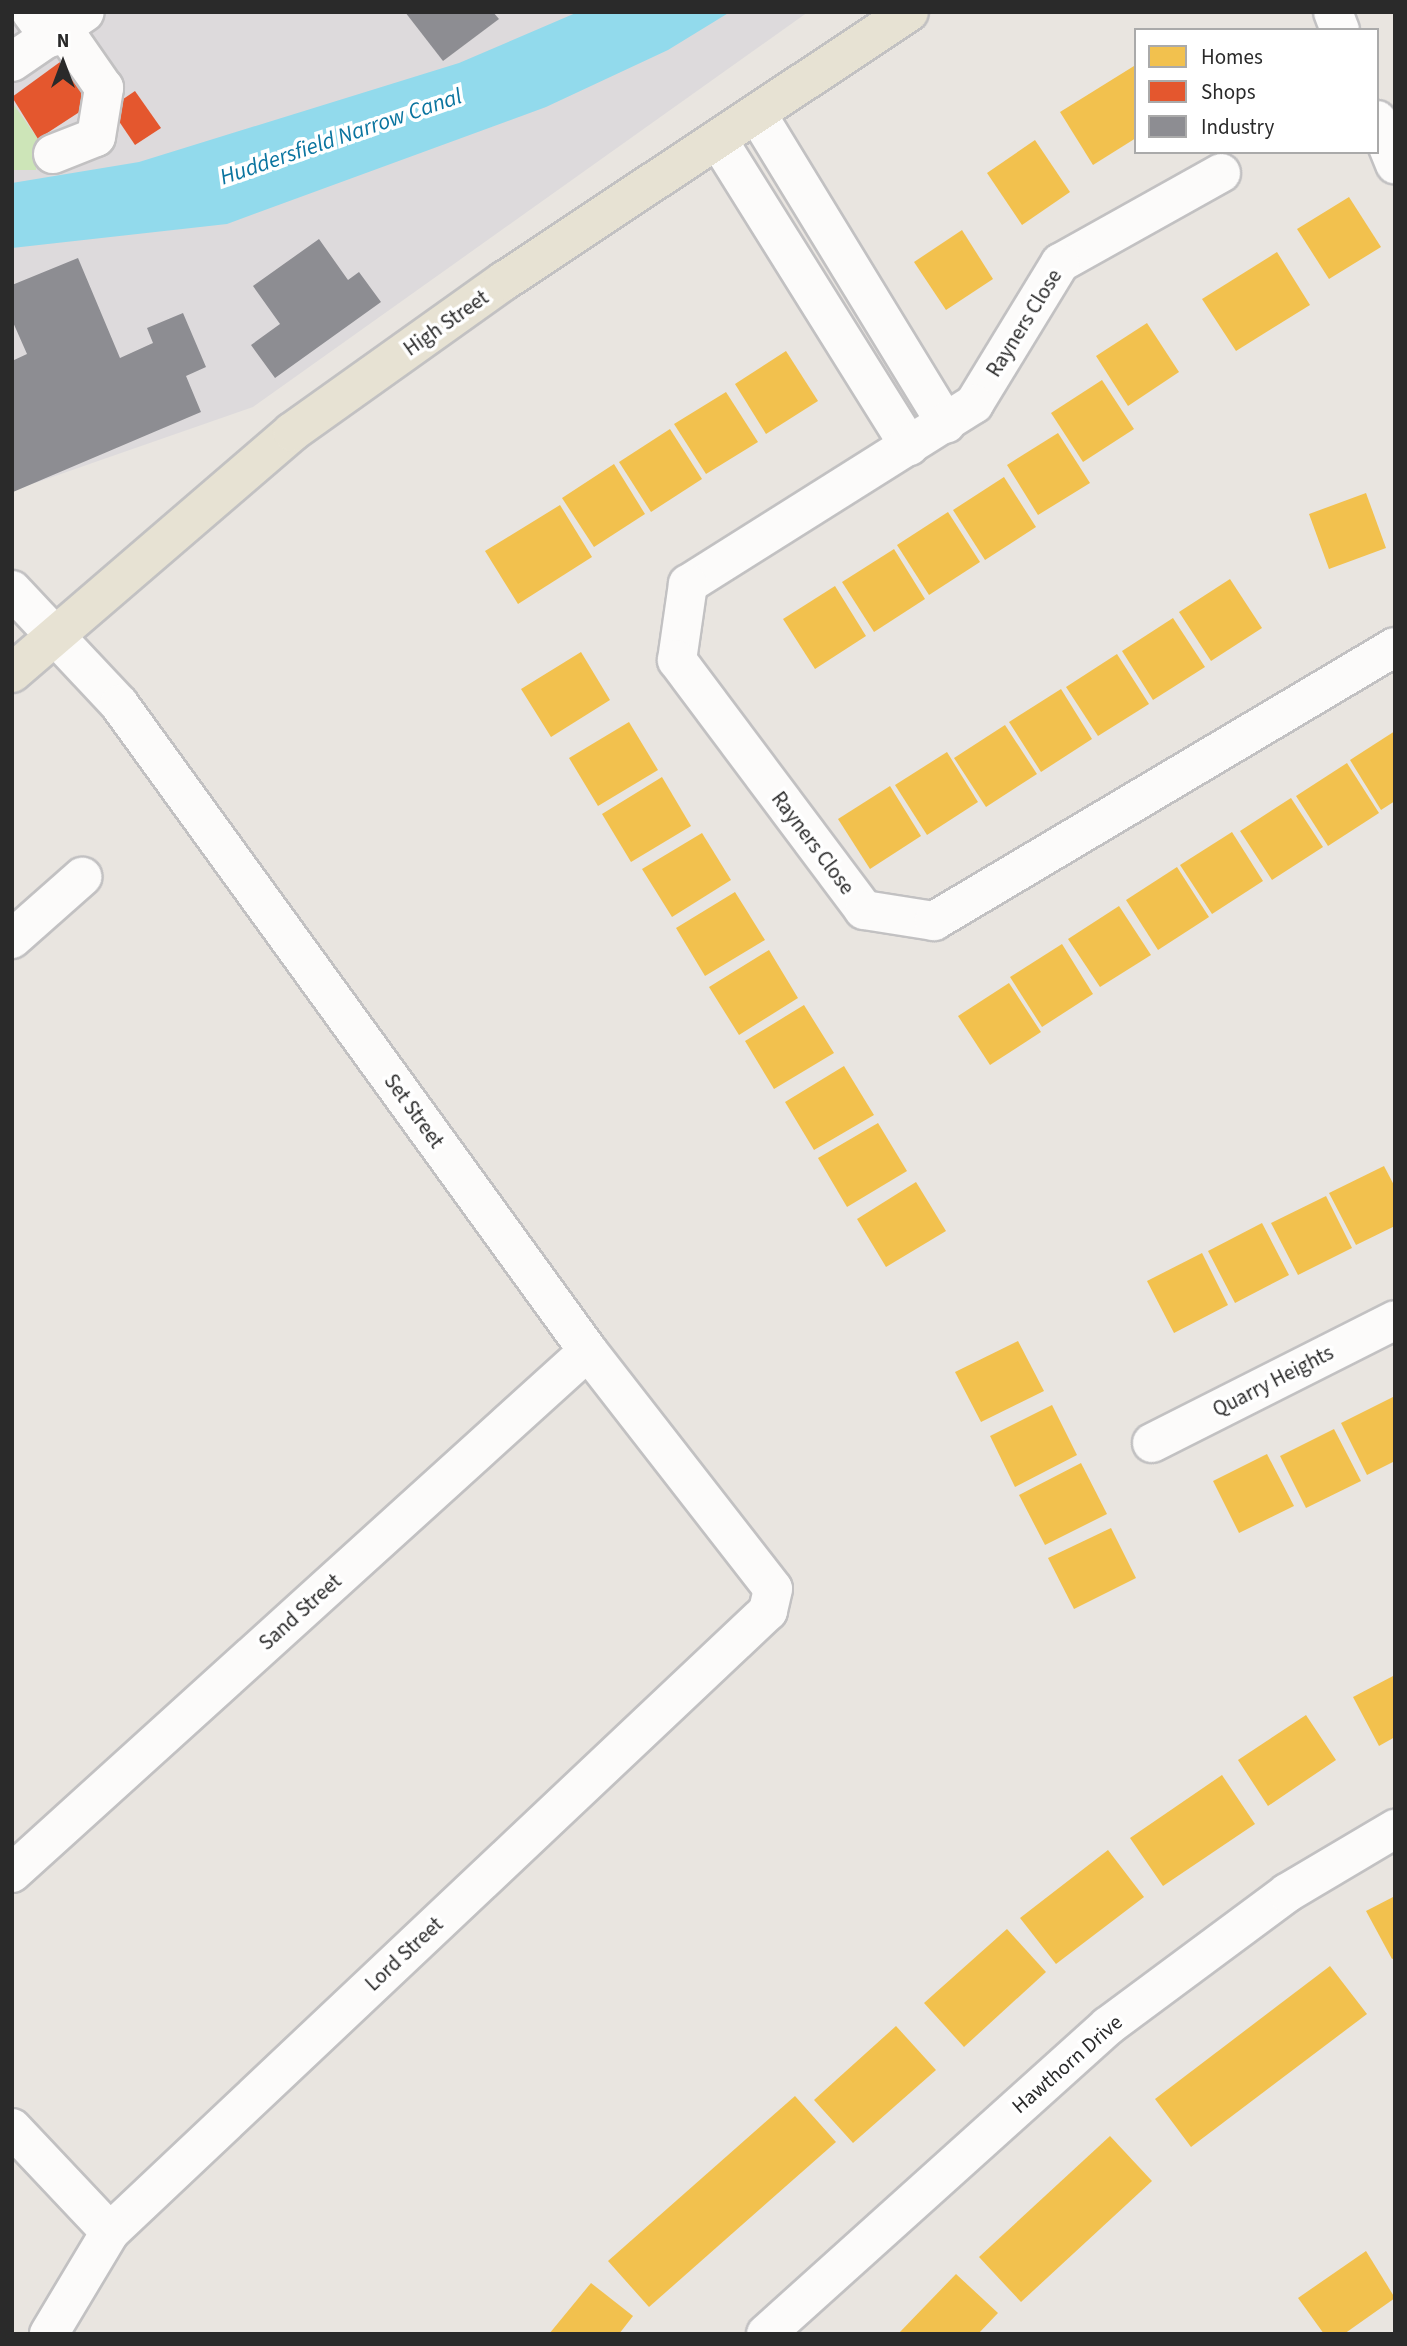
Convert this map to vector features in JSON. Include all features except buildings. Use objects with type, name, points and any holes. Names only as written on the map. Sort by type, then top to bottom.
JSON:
[{"type":"main road","name":"High Street","points":[[12,673],[292,432],[909,12]]},
{"type":"street","points":[[12,62],[57,23],[104,88],[96,137],[53,154]]},
{"type":"street","points":[[757,114],[946,424]]},
{"type":"street","points":[[1379,125],[1395,164]]},
{"type":"street","points":[[718,140],[909,446]]},
{"type":"street","name":"Rayners Close","points":[[1221,173],[1060,263],[974,404],[688,584],[677,660],[864,910],[934,921],[1395,647]]},
{"type":"street","name":"Set Street","points":[[12,590],[119,704],[588,1351],[774,1589]]},
{"type":"street","points":[[12,939],[82,877]]},
{"type":"street","name":"Quarry Heights","points":[[1152,1443],[1395,1320]]},
{"type":"street","name":"Sand Street","points":[[12,1873],[588,1351]]},
{"type":"street","name":"Lord Street","points":[[49,2334],[110,2232],[768,1611],[774,1589]]},
{"type":"street","name":"Hawthorn Drive","points":[[765,2334],[1108,2026],[1287,1893],[1395,1829]]},
{"type":"street","points":[[12,2128],[110,2232]]},
{"type":"shaded area","points":[[12,12],[808,12],[253,407],[12,491]]},
{"type":"green space","points":[[12,102],[38,139],[36,170],[12,170]]},
{"type":"water","name":"Huddersfield Narrow Canal","points":[[578,12],[730,12],[668,50],[546,107],[227,224],[12,248],[12,183],[139,162],[459,63]]}]
